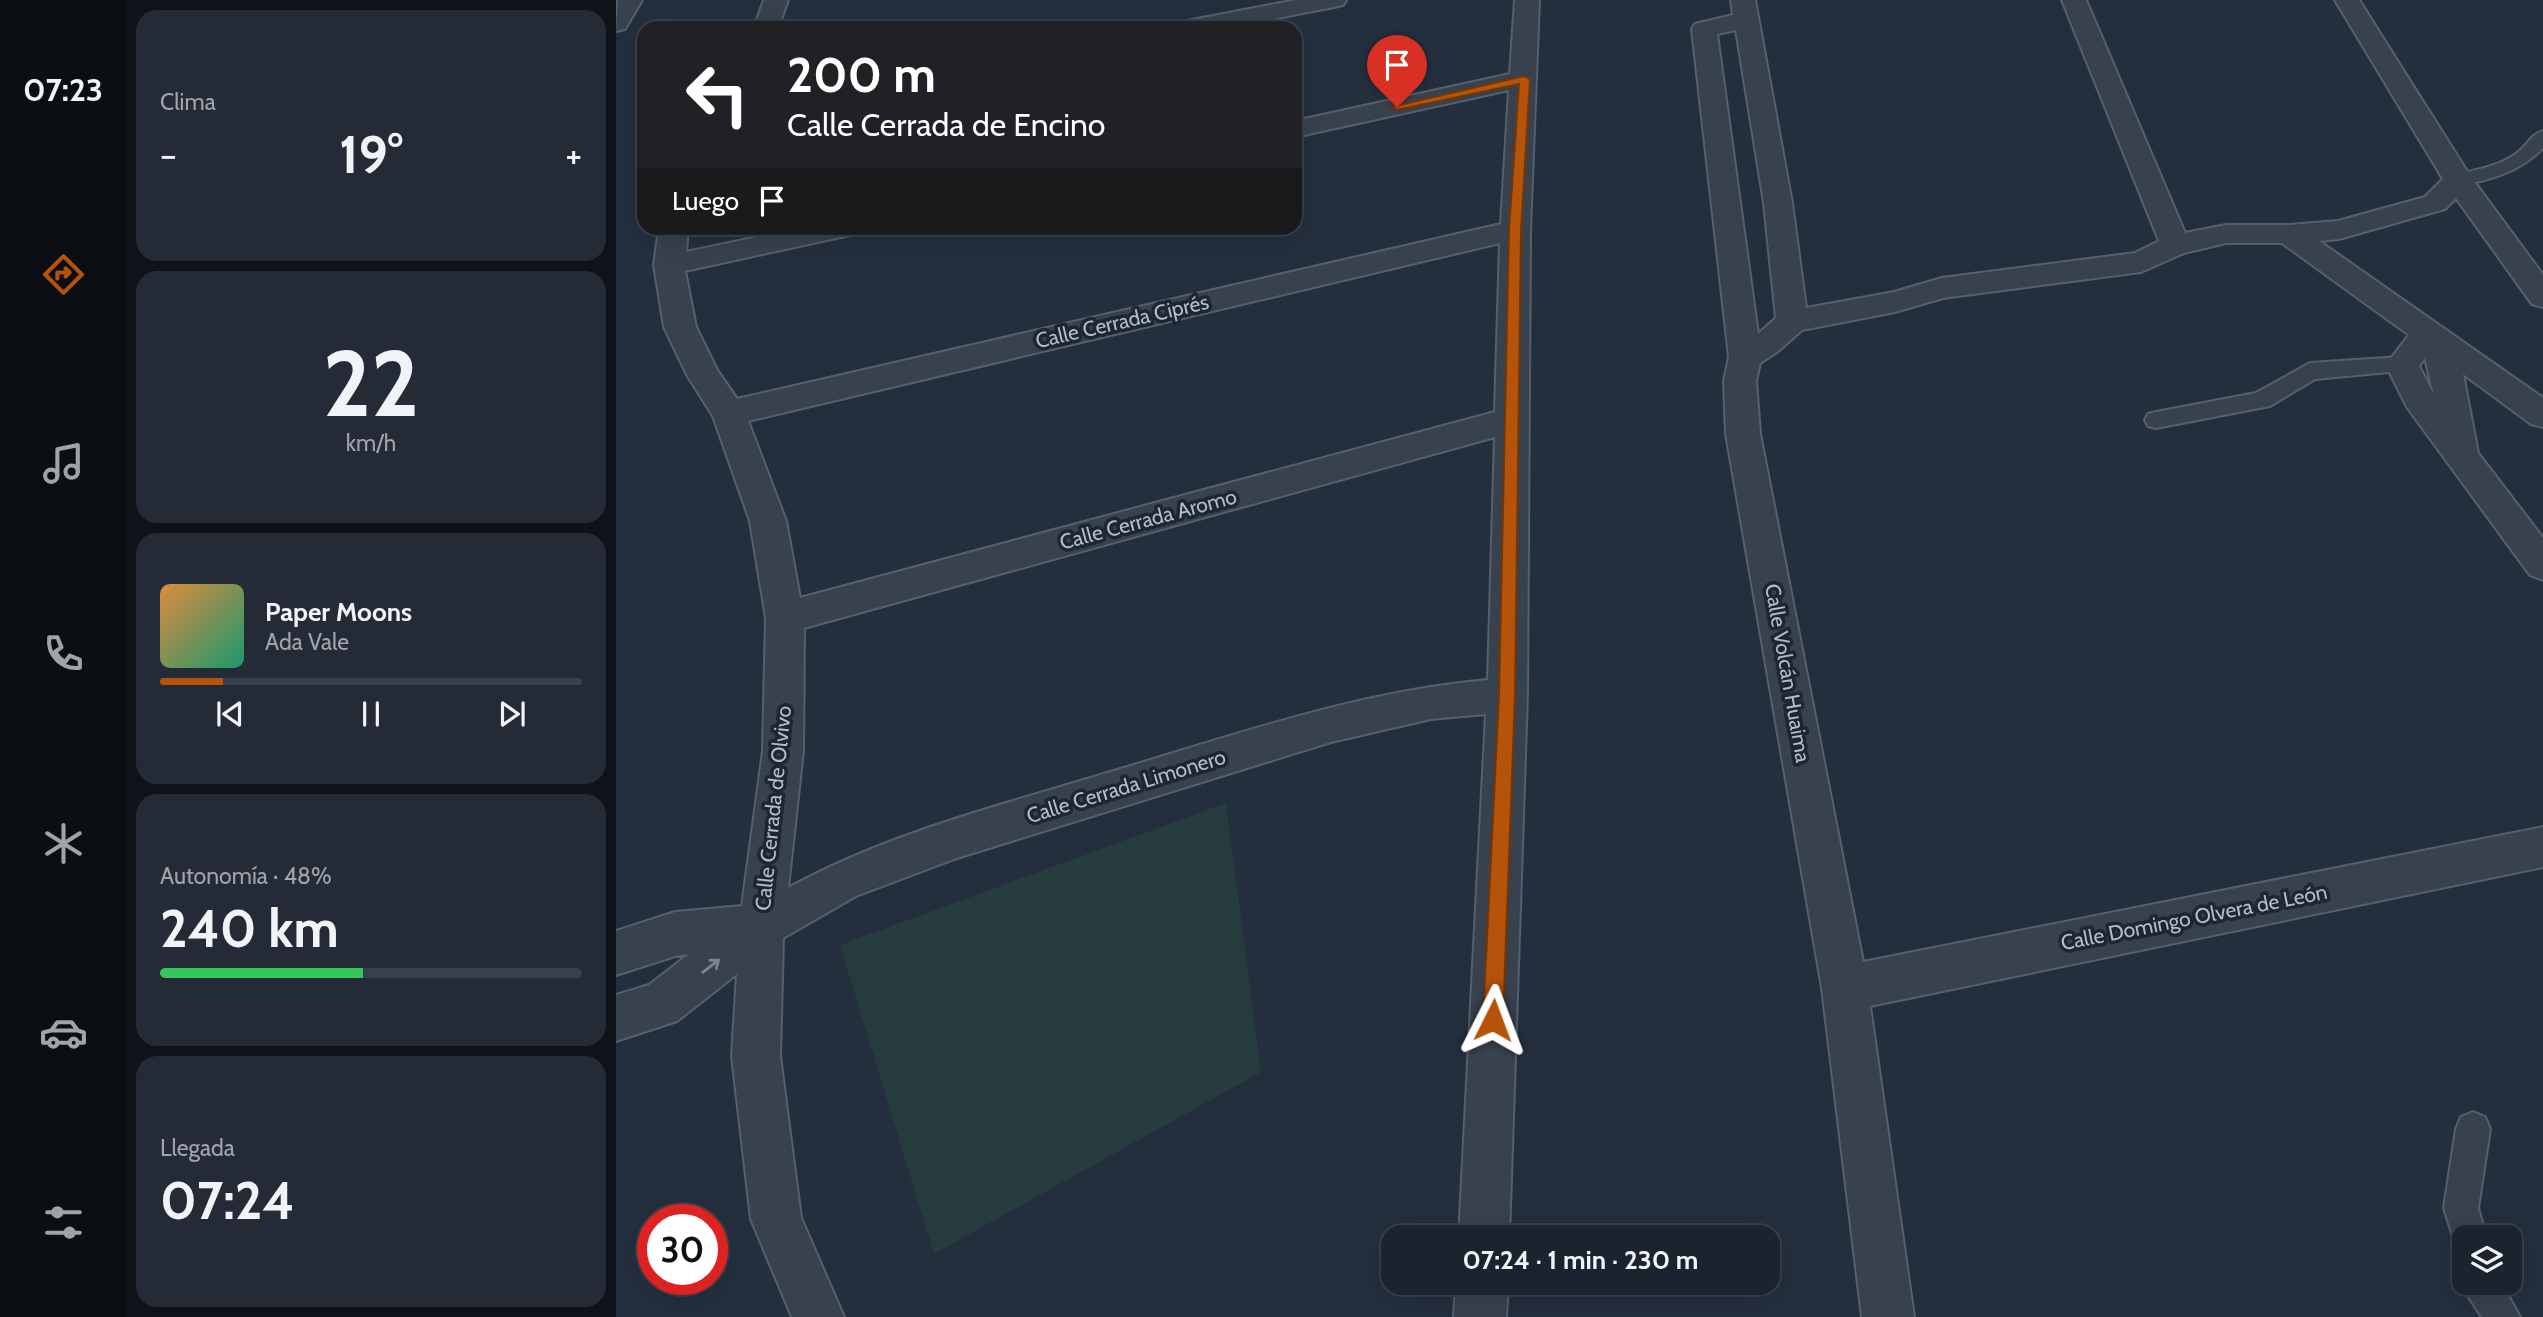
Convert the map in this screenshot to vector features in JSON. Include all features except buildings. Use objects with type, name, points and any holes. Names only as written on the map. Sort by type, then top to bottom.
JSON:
[{"type":"street","points":[[616,24],[630,0]]},
{"type":"street","points":[[768,21],[776,0]]},
{"type":"street","points":[[1224,21],[1334,0]]},
{"type":"street","points":[[1485,1225],[1507,695],[1515,230],[1527,0]]},
{"type":"street","points":[[2074,0],[2175,245]]},
{"type":"street","points":[[2347,0],[2458,180],[2543,297]]},
{"type":"street","points":[[1745,10],[1778,203],[1792,321]]},
{"type":"street","name":"Calle Volcán Huaima","points":[[1745,10],[1704,29],[1745,356],[1740,381],[1743,434],[1846,988],[1888,1317]]},
{"type":"street","points":[[1302,127],[1524,79]]},
{"type":"street","points":[[1745,356],[1766,344],[1792,321],[1895,302],[1942,288],[2141,262],[2175,245],[2226,234],[2289,234],[2340,230],[2435,203],[2458,180]]},
{"type":"street","name":"Calle Cerrada Ciprés","points":[[729,413],[1515,230]]},
{"type":"street","points":[[2289,234],[2543,415]]},
{"type":"street","name":"Calle Cerrada de Olvivo","points":[[673,235],[669,265],[680,327],[703,375],[729,413],[768,521],[785,618],[783,751],[761,926],[756,1056],[776,1219],[818,1317]]},
{"type":"street","points":[[669,265],[808,235]]},
{"type":"street","points":[[2429,332],[2402,365],[2419,399],[2543,565]]},
{"type":"street","points":[[2429,332],[2445,366],[2461,453]]},
{"type":"street","name":"Calle Cerrada Aromo","points":[[785,618],[1511,420]]},
{"type":"street","name":"Calle Cerrada Limonero","points":[[761,926],[842,881],[957,838],[1331,724],[1431,702],[1507,695]]},
{"type":"street","name":"Calle Domingo Olvera de León","points":[[1846,988],[2543,846]]},
{"type":"street","points":[[616,953],[675,934],[761,926]]},
{"type":"street","points":[[616,1018],[661,1005],[761,926]]},
{"type":"street","points":[[1480,1317],[1481,1295]]},
{"type":"lane","points":[[2458,180],[2484,175],[2523,158],[2543,137]]},
{"type":"lane","points":[[2157,420],[2262,400],[2310,371],[2402,365]]},
{"type":"lane","points":[[2466,1225],[2461,1208],[2473,1129]]},
{"type":"lane","points":[[2488,1295],[2502,1317]]},
{"type":"green space","points":[[1226,803],[1261,1072],[934,1254],[840,945]]},
{"type":"route","points":[[1397,107],[1524,79],[1515,230],[1507,695],[1493,1020]]}]
